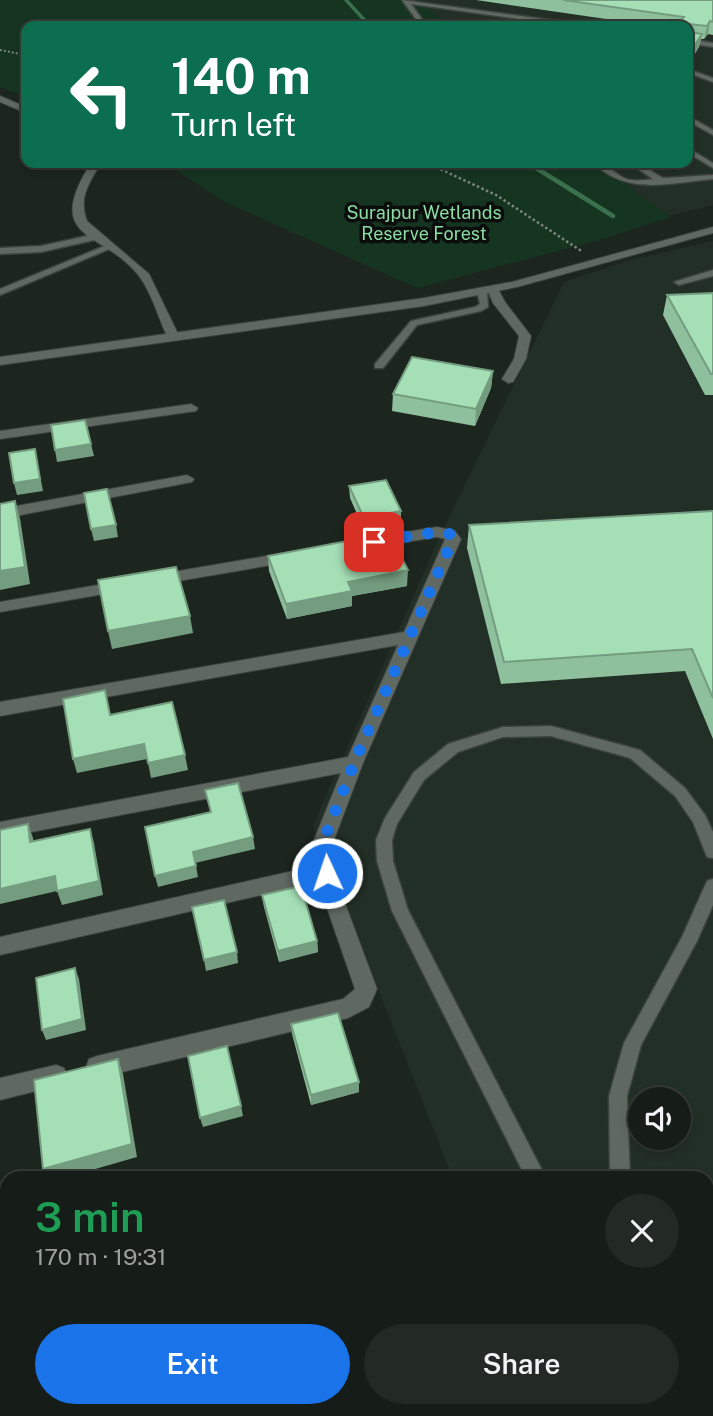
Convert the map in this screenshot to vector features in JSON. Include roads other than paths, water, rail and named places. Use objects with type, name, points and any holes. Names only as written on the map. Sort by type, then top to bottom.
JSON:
[{"type":"street","points":[[0,99],[21,108]]},
{"type":"street","points":[[93,168],[79,194],[77,204],[85,227],[145,275],[173,336]]},
{"type":"street","points":[[0,361],[424,302],[487,290],[713,230]]},
{"type":"street","points":[[487,290],[524,336],[520,359],[508,379]]},
{"type":"street","points":[[0,435],[191,408]]},
{"type":"street","points":[[0,514],[187,479]]},
{"type":"street","points":[[0,1089],[348,1008],[361,1000],[366,989],[363,973],[329,887],[324,840],[354,763],[453,539],[450,534],[437,532],[348,547]]},
{"type":"street","points":[[0,607],[307,554]]},
{"type":"street","points":[[0,709],[409,637]]},
{"type":"street","points":[[0,830],[354,763]]},
{"type":"street","points":[[0,946],[327,873]]},
{"type":"lane","points":[[406,1],[420,21]]},
{"type":"lane","points":[[406,1],[546,21]]},
{"type":"lane","points":[[693,42],[713,45]]},
{"type":"lane","points":[[693,73],[713,79]]},
{"type":"lane","points":[[693,121],[713,133]]},
{"type":"lane","points":[[693,153],[713,166]]},
{"type":"lane","points":[[605,168],[627,182],[713,177]]},
{"type":"lane","points":[[642,168],[663,181]]},
{"type":"lane","points":[[0,251],[41,249],[96,237]]},
{"type":"lane","points":[[0,292],[110,247]]},
{"type":"lane","points":[[679,282],[713,273]]},
{"type":"lane","points":[[379,366],[414,323],[478,309],[485,305],[487,290]]},
{"type":"lane","points":[[532,1171],[400,911],[385,861],[384,840],[390,822],[419,776],[453,748],[503,732],[551,731],[635,754],[680,792],[700,819],[713,852]]},
{"type":"lane","points":[[620,1171],[618,1096],[633,1043],[689,941],[713,886]]},
{"type":"waterway","points":[[346,0],[365,21]]},
{"type":"waterway","points":[[536,168],[613,216]]},
{"type":"park label","name":"Surajpur Wetlands Reserve Forest","points":[[424,223]]}]
